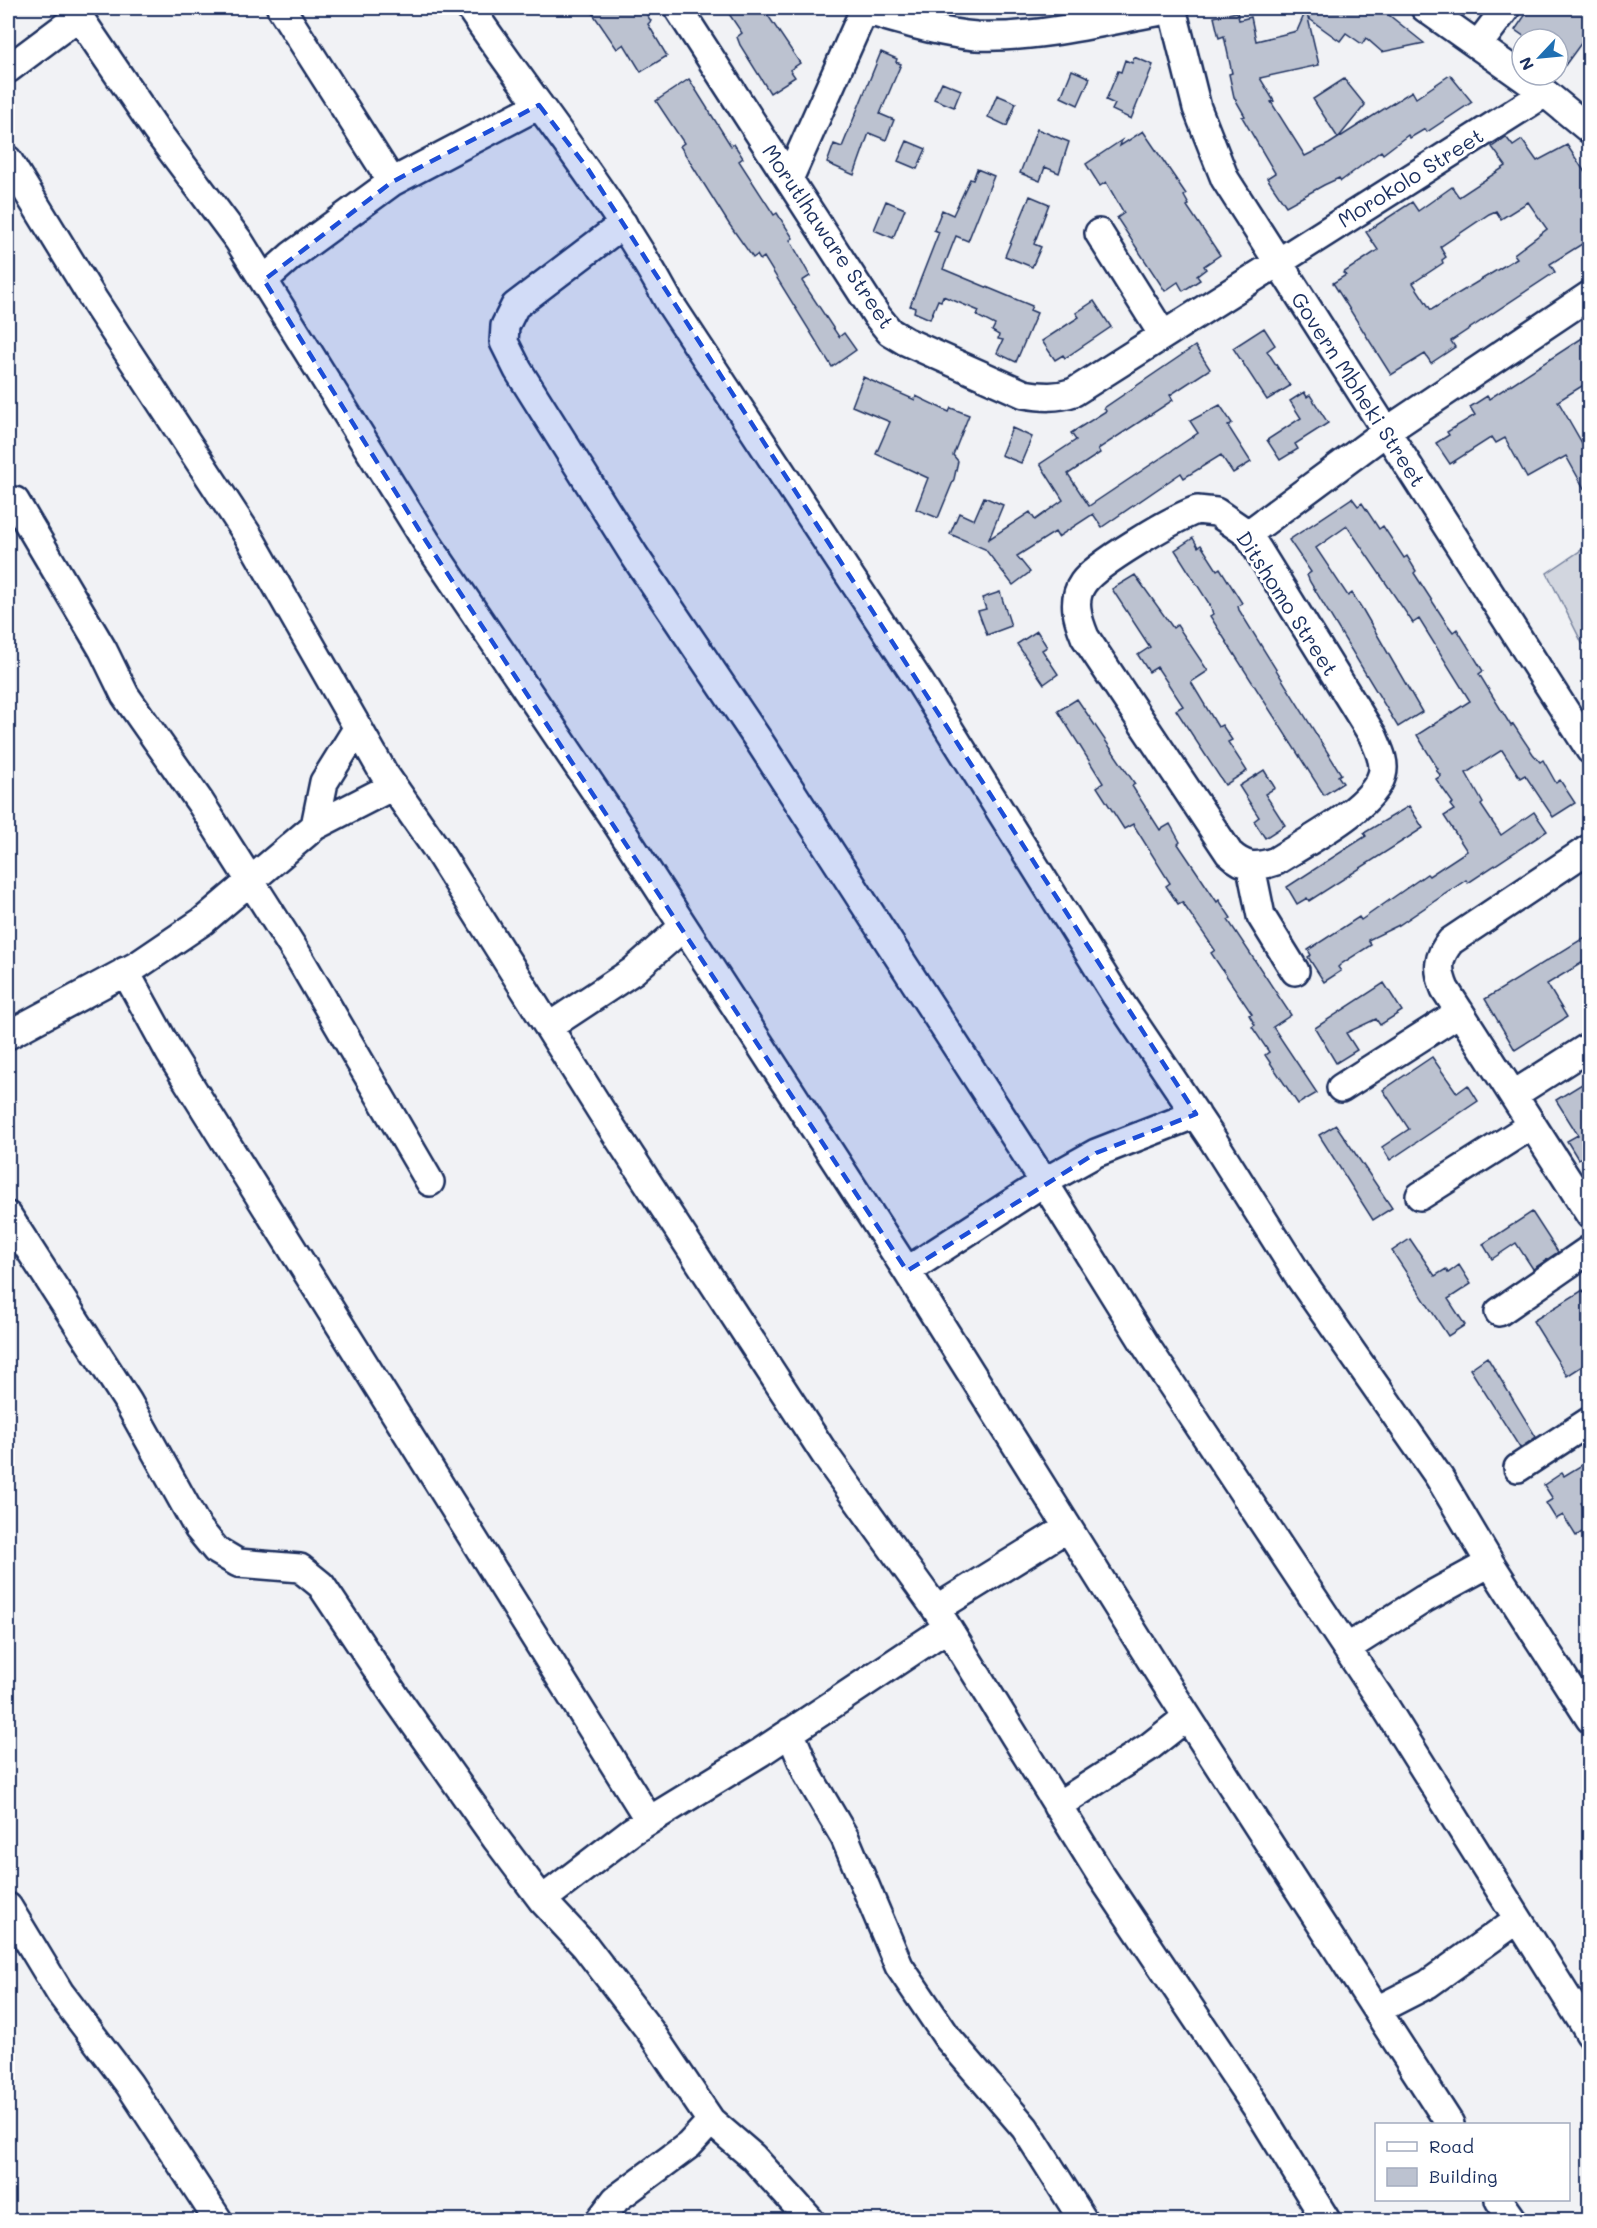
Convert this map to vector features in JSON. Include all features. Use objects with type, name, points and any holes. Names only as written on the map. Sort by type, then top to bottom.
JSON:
[{"type":"street","points":[[281,8],[392,182]]},
{"type":"street","points":[[470,8],[588,169],[669,302],[826,537],[1116,996],[1196,1114],[1300,1278],[1439,1477],[1490,1563],[1590,1719]]},
{"type":"street","name":"Morutlhaware Street","points":[[678,8],[890,332],[905,341],[1024,394],[1062,396],[1074,392],[1276,261]]},
{"type":"street","points":[[789,179],[865,9],[937,30],[985,36],[1014,35],[1172,8]]},
{"type":"street","name":"Govern Mbheki Street","points":[[1172,8],[1197,108],[1225,179],[1590,750]]},
{"type":"street","points":[[1425,8],[1545,93],[1586,118]]},
{"type":"street","points":[[1478,45],[1506,8]]},
{"type":"street","points":[[8,69],[76,12],[156,130],[239,241],[426,541],[605,806],[907,1271],[1187,1717],[1449,2123]]},
{"type":"street","name":"Morokolo Street","points":[[1276,261],[1545,93]]},
{"type":"street","points":[[264,280],[291,256],[392,182],[539,105]]},
{"type":"street","points":[[8,160],[95,302],[249,537],[357,729],[393,786],[436,848],[550,1026],[603,1114],[828,1459],[941,1619],[1102,1877],[1259,2111],[1326,2220]]},
{"type":"street","points":[[623,224],[515,306],[504,326],[504,342],[518,370],[634,555],[759,741],[1149,1349],[1347,1648],[1590,2034]]},
{"type":"street","points":[[1099,233],[1163,335]]},
{"type":"street","points":[[1248,534],[1387,431],[1590,295]]},
{"type":"street","points":[[15,501],[103,650],[125,695],[200,802],[297,954],[430,1182]]},
{"type":"street","name":"Ditshomo Street","points":[[1197,510],[1216,512],[1248,534],[1373,736],[1382,756],[1383,774],[1373,792],[1360,805],[1276,861],[1251,867],[1240,863],[1229,853],[1085,637],[1078,619],[1077,600],[1082,584],[1092,574],[1179,516],[1197,510]]},
{"type":"street","points":[[315,826],[324,782],[357,729]]},
{"type":"street","points":[[8,1035],[125,971],[203,921],[315,826],[393,786]]},
{"type":"street","points":[[1587,1204],[1532,1125],[1460,1012],[1439,975],[1439,961],[1443,949],[1451,941],[1590,848]]},
{"type":"street","points":[[1251,867],[1261,916],[1295,971]]},
{"type":"street","points":[[550,1026],[633,970],[683,927]]},
{"type":"street","points":[[125,971],[170,1053],[297,1259],[436,1475],[649,1820]]},
{"type":"street","points":[[1341,1088],[1460,1012]]},
{"type":"street","points":[[1513,1095],[1590,1046]]},
{"type":"street","points":[[907,1271],[1044,1182],[1096,1153],[1196,1114]]},
{"type":"street","points":[[1420,1196],[1532,1125]]},
{"type":"street","points":[[8,1216],[128,1402],[204,1535],[216,1550],[238,1563],[300,1568],[321,1585],[395,1696],[542,1900],[585,1946],[650,2031],[711,2121],[753,2157],[810,2220]]},
{"type":"street","points":[[1499,1312],[1590,1249]]},
{"type":"street","points":[[1518,1468],[1590,1421]]},
{"type":"street","points":[[542,1900],[649,1820],[790,1732],[1067,1528]]},
{"type":"street","points":[[1347,1648],[1424,1599],[1490,1563]]},
{"type":"street","points":[[1057,1806],[1149,1747],[1187,1717]]},
{"type":"street","points":[[790,1732],[808,1774],[845,1838],[899,1966],[947,2037],[1024,2128],[1083,2220]]},
{"type":"street","points":[[8,1907],[60,1993],[129,2084],[218,2220]]},
{"type":"street","points":[[1377,2010],[1428,1984],[1517,1920]]},
{"type":"street","points":[[600,2220],[616,2199],[689,2145],[711,2121]]},
{"type":"street","points":[[1500,2201],[1513,2220]]},
{"type":"highlighted area","points":[[539,105],[588,169],[1196,1114],[1096,1153],[907,1271],[426,541],[264,280],[392,182]]},
{"type":"shaded area","points":[[1589,545],[1589,647],[1582,643],[1547,573]]},
{"type":"building","points":[[589,8],[642,8],[651,21],[648,24],[667,56],[641,72],[624,44],[617,49]]},
{"type":"building","points":[[725,8],[763,8],[800,63],[790,70],[795,77],[770,93],[740,45],[737,37],[742,33]]},
{"type":"building","points":[[1294,8],[1380,8],[1424,43],[1382,52],[1366,38],[1362,44],[1346,33],[1340,41],[1308,18],[1319,65],[1260,78],[1274,101],[1271,102],[1305,156],[1329,144],[1412,91],[1416,98],[1450,75],[1472,102],[1427,132],[1425,129],[1410,138],[1408,135],[1383,154],[1381,151],[1341,181],[1339,178],[1286,206],[1267,178],[1275,173],[1242,117],[1245,116],[1234,97],[1229,74],[1232,73],[1224,36],[1219,38],[1214,17],[1237,12],[1239,20],[1251,17],[1256,41],[1297,31],[1304,15]]},
{"type":"building","points":[[1530,8],[1590,8],[1590,31],[1570,58],[1570,27],[1517,27]]},
{"type":"building","points":[[881,52],[897,59],[896,62],[901,64],[880,114],[894,120],[886,140],[869,133],[854,175],[827,163],[834,144],[842,147]]},
{"type":"building","points":[[1134,57],[1153,65],[1131,119],[1112,110],[1115,104],[1106,100],[1125,60],[1132,63]]},
{"type":"building","points":[[1072,70],[1090,78],[1078,105],[1061,97]]},
{"type":"building","points":[[689,79],[731,146],[734,144],[743,158],[739,161],[774,215],[777,213],[793,238],[790,240],[810,276],[802,281],[839,337],[844,333],[856,350],[832,367],[764,257],[760,260],[757,255],[753,258],[729,224],[680,146],[684,143],[656,101]]},
{"type":"building","points":[[1344,79],[1365,105],[1338,138],[1313,99]]},
{"type":"building","points":[[942,82],[961,90],[954,107],[934,99]]},
{"type":"building","points":[[997,95],[1016,103],[1007,126],[988,117]]},
{"type":"building","points":[[1037,129],[1069,142],[1059,173],[1045,167],[1040,181],[1020,173]]},
{"type":"building","points":[[1143,131],[1186,194],[1184,196],[1189,205],[1187,206],[1220,255],[1204,266],[1206,269],[1197,276],[1200,280],[1183,291],[1178,282],[1165,291],[1117,218],[1124,213],[1106,182],[1100,186],[1086,164],[1122,140],[1120,146]]},
{"type":"building","points":[[1506,137],[1513,146],[1522,140],[1537,161],[1567,145],[1590,180],[1590,239],[1550,264],[1555,272],[1451,341],[1455,347],[1431,363],[1425,354],[1391,375],[1333,283],[1346,275],[1343,273],[1378,250],[1366,232],[1412,202],[1418,211],[1452,187],[1459,197],[1506,166],[1492,147]],"holes":[[[1528,202],[1547,229],[1514,254],[1517,258],[1431,310],[1413,283],[1443,263],[1442,260],[1446,257],[1440,247],[1496,211],[1501,219]]]},
{"type":"building","points":[[907,141],[926,149],[917,169],[898,161]]},
{"type":"building","points":[[977,169],[994,176],[968,241],[956,236],[943,269],[1032,306],[1030,310],[1037,313],[1016,362],[997,353],[1003,340],[998,339],[999,335],[992,331],[995,325],[977,316],[979,311],[943,296],[941,301],[938,300],[930,319],[914,312],[915,308],[910,306],[939,232],[934,230],[942,210],[953,215]]},
{"type":"building","points":[[1030,196],[1049,204],[1034,244],[1041,247],[1032,267],[1005,256]]},
{"type":"building","points":[[886,201],[905,209],[893,238],[874,230]]},
{"type":"building","points":[[1094,301],[1111,327],[1065,358],[1063,355],[1055,360],[1042,341],[1079,317],[1076,313]]},
{"type":"building","points":[[1264,328],[1275,345],[1267,351],[1290,386],[1267,400],[1233,348]]},
{"type":"building","points":[[1590,333],[1590,381],[1558,401],[1590,457],[1590,499],[1566,456],[1527,478],[1505,438],[1496,443],[1492,437],[1450,464],[1436,443],[1449,435],[1447,432],[1475,415],[1470,407],[1487,396],[1489,399]]},
{"type":"building","points":[[1195,346],[1210,369],[1170,395],[1173,400],[1098,449],[1100,453],[1068,474],[1089,506],[1198,433],[1190,421],[1220,405],[1232,423],[1228,426],[1251,462],[1233,473],[1221,455],[1184,478],[1181,473],[1102,527],[1093,514],[1058,537],[1055,532],[1017,556],[1030,572],[1013,585],[985,549],[950,534],[959,513],[974,520],[984,497],[1003,505],[989,539],[1030,512],[1035,520],[1063,500],[1040,464],[1076,440],[1071,433],[1106,411],[1104,408]]},
{"type":"building","points":[[863,377],[915,400],[916,396],[949,412],[951,408],[969,415],[953,455],[958,461],[954,479],[938,518],[916,509],[928,478],[876,454],[890,422],[852,406]]},
{"type":"building","points":[[1304,392],[1307,397],[1310,395],[1328,423],[1295,444],[1298,449],[1280,460],[1267,440],[1301,418],[1290,401]]},
{"type":"building","points":[[1012,428],[1032,437],[1021,463],[1001,455]]},
{"type":"building","points":[[1352,498],[1358,506],[1362,503],[1379,529],[1383,526],[1404,558],[1407,556],[1416,571],[1414,573],[1447,624],[1453,632],[1457,629],[1483,671],[1479,674],[1511,726],[1513,724],[1540,762],[1543,760],[1556,783],[1560,780],[1575,803],[1553,817],[1525,775],[1520,778],[1502,750],[1466,773],[1483,803],[1481,805],[1501,835],[1534,812],[1547,831],[1468,883],[1466,880],[1399,925],[1368,940],[1371,945],[1341,964],[1338,967],[1341,971],[1324,982],[1308,957],[1311,955],[1308,950],[1359,917],[1361,920],[1427,874],[1429,876],[1467,851],[1444,816],[1454,810],[1450,805],[1453,803],[1436,779],[1441,776],[1436,770],[1438,769],[1417,735],[1470,701],[1419,619],[1413,623],[1347,526],[1316,548],[1348,596],[1352,593],[1363,610],[1422,712],[1398,727],[1310,582],[1307,575],[1311,572],[1289,540]]},
{"type":"building","points":[[1193,538],[1198,547],[1201,545],[1217,570],[1220,568],[1242,603],[1238,606],[1239,610],[1341,774],[1338,776],[1343,783],[1324,795],[1210,616],[1213,614],[1210,605],[1175,550]]},
{"type":"building","points":[[1135,575],[1173,628],[1177,625],[1208,671],[1191,682],[1218,727],[1222,725],[1232,740],[1228,742],[1247,771],[1225,785],[1176,710],[1183,706],[1157,667],[1149,672],[1138,655],[1150,647],[1112,589]]},
{"type":"building","points":[[1000,592],[1011,626],[987,635],[978,611],[986,609],[982,598]]},
{"type":"building","points":[[1037,631],[1047,647],[1042,650],[1058,674],[1044,684],[1017,644]]},
{"type":"building","points":[[1077,699],[1135,784],[1132,786],[1160,830],[1170,824],[1180,842],[1178,844],[1217,902],[1219,900],[1231,918],[1228,920],[1291,1015],[1273,1027],[1317,1093],[1298,1104],[1265,1055],[1269,1052],[1252,1027],[1255,1025],[1249,1015],[1252,1014],[1211,953],[1215,950],[1182,902],[1178,904],[1166,886],[1170,883],[1133,824],[1124,829],[1097,787],[1103,783],[1058,711]]},
{"type":"building","points":[[1264,770],[1275,788],[1265,794],[1285,825],[1265,838],[1254,821],[1259,817],[1239,786]]},
{"type":"building","points":[[1409,806],[1423,828],[1309,901],[1307,898],[1297,904],[1287,887],[1366,836],[1364,833]]},
{"type":"building","points":[[1590,934],[1590,958],[1547,984],[1567,1017],[1515,1050],[1485,999]]},
{"type":"building","points":[[1384,983],[1402,1011],[1380,1025],[1376,1019],[1346,1033],[1357,1050],[1336,1063],[1315,1028]]},
{"type":"building","points":[[1432,1057],[1457,1093],[1468,1085],[1478,1101],[1390,1160],[1382,1147],[1409,1129],[1383,1090]]},
{"type":"building","points":[[1590,1079],[1590,1154],[1578,1159],[1567,1141],[1578,1135],[1556,1100]]},
{"type":"building","points":[[1336,1125],[1392,1208],[1373,1220],[1319,1135]]},
{"type":"building","points":[[1532,1212],[1558,1252],[1533,1269],[1516,1243],[1492,1259],[1483,1244]]},
{"type":"building","points":[[1410,1239],[1435,1276],[1446,1269],[1448,1273],[1459,1265],[1471,1284],[1448,1299],[1465,1325],[1448,1336],[1392,1251]]},
{"type":"building","points":[[1583,1290],[1590,1301],[1590,1361],[1567,1376],[1533,1321]]},
{"type":"building","points":[[1487,1357],[1536,1437],[1520,1448],[1470,1369]]},
{"type":"building","points":[[1590,1460],[1590,1498],[1581,1503],[1590,1516],[1590,1527],[1576,1536],[1563,1515],[1556,1519],[1546,1503],[1553,1499],[1544,1485],[1562,1473],[1564,1476]]}]
